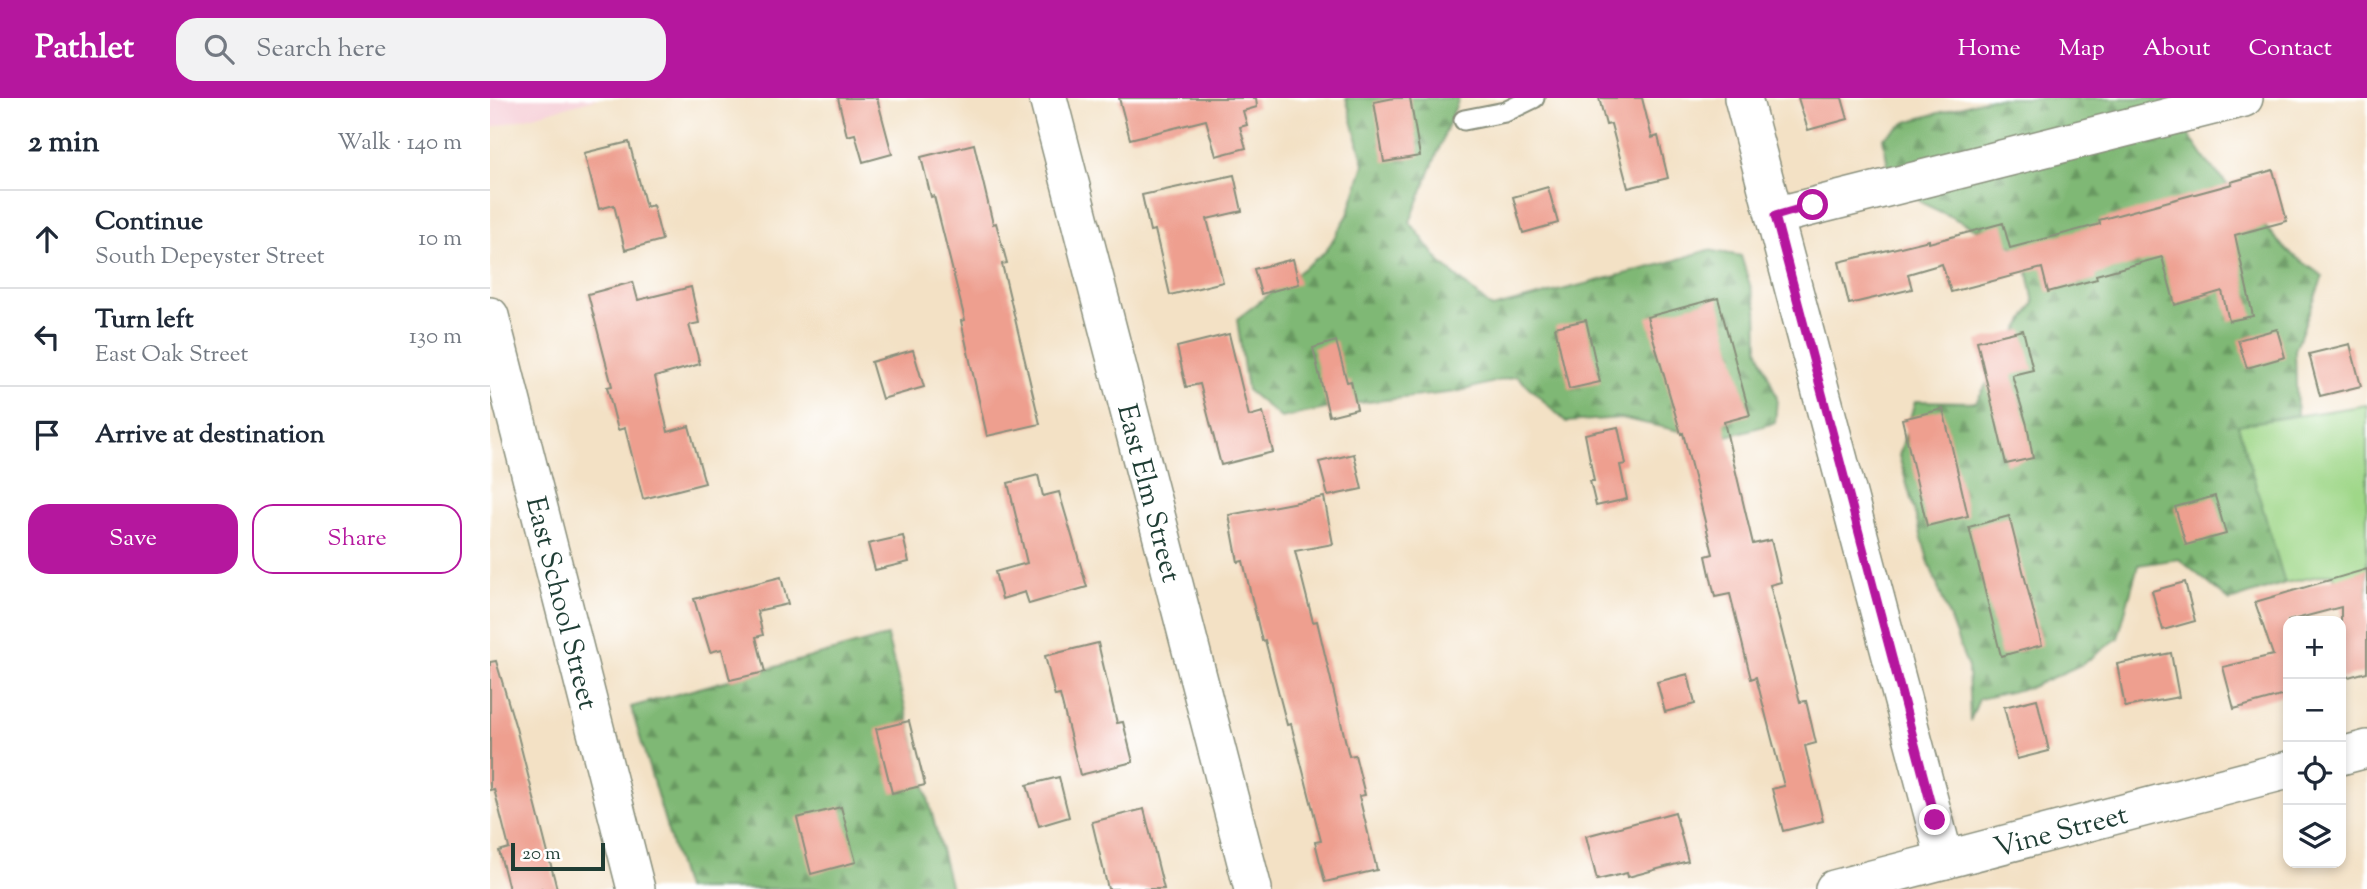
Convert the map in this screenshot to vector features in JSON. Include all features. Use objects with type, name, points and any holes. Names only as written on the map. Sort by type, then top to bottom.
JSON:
[{"type":"street","name":"East Elm Street","points":[[1048,98],[1253,889]]},
{"type":"street","points":[[1744,98],[1945,860]]},
{"type":"street","points":[[1775,216],[2244,98]]},
{"type":"street","name":"East School Street","points":[[490,316],[636,889]]},
{"type":"street","points":[[2346,755],[2367,749]]},
{"type":"street","name":"Vine Street","points":[[1834,889],[2283,771]]},
{"type":"lane","points":[[1464,120],[1505,111],[1534,98]]},
{"type":"shaded area","points":[[490,98],[598,98],[490,128]]},
{"type":"green space","points":[[1346,98],[1459,98],[1410,222],[1441,263],[1492,308],[1708,250],[1741,256],[1757,308],[1758,348],[1777,398],[1775,423],[1716,439],[1621,418],[1566,422],[1517,376],[1456,392],[1350,404],[1281,418],[1247,390],[1237,319],[1326,251],[1348,215],[1364,164]]},
{"type":"green space","points":[[1991,98],[2164,98],[2207,162],[2286,250],[2323,276],[2295,350],[2297,415],[2238,425],[2285,583],[2230,601],[2179,559],[2138,565],[2118,638],[2083,664],[2031,687],[1979,699],[1970,721],[1968,668],[1928,560],[1899,456],[1915,401],[1976,402],[2034,303],[2024,252],[1922,203],[1889,172],[1883,138],[1907,122]]},
{"type":"green space","points":[[2367,405],[2367,608],[2345,610],[2333,573],[2285,583],[2238,425]]},
{"type":"green space","points":[[887,636],[951,889],[685,889],[631,707]]},
{"type":"building","points":[[838,98],[877,98],[892,154],[863,162],[855,134],[847,136]]},
{"type":"building","points":[[1119,98],[1256,98],[1257,107],[1243,111],[1247,125],[1240,127],[1246,148],[1216,156],[1206,120],[1130,139]]},
{"type":"building","points":[[1410,98],[1420,156],[1384,162],[1374,102]]},
{"type":"building","points":[[1599,98],[1642,98],[1652,138],[1658,136],[1668,178],[1628,188],[1611,124],[1606,125]]},
{"type":"building","points":[[1798,98],[1842,98],[1848,119],[1808,130]]},
{"type":"building","points":[[629,142],[646,207],[653,205],[662,240],[625,250],[614,205],[599,209],[584,153]]},
{"type":"building","points":[[974,144],[993,224],[996,223],[1007,263],[1002,264],[1040,424],[987,436],[961,321],[965,320],[934,196],[931,197],[921,157]]},
{"type":"building","points":[[2273,170],[2287,221],[2235,235],[2253,316],[2229,321],[2222,291],[2175,305],[2162,257],[2096,275],[2097,279],[2048,292],[2042,268],[1951,292],[1942,264],[1908,274],[1912,289],[1849,304],[1839,262],[1929,240],[1929,243],[2003,223],[2010,248],[2100,224],[2099,220],[2232,184],[2231,182]]},
{"type":"building","points":[[1234,175],[1242,211],[1207,219],[1223,282],[1170,295],[1155,230],[1150,231],[1142,195]]},
{"type":"building","points":[[1548,187],[1558,223],[1523,233],[1513,197]]},
{"type":"building","points":[[1293,259],[1299,284],[1261,294],[1254,269]]},
{"type":"building","points":[[633,282],[638,300],[691,287],[699,323],[689,325],[700,364],[655,377],[668,432],[689,426],[705,483],[643,499],[625,428],[618,430],[607,387],[612,386],[588,294]]},
{"type":"building","points":[[1718,298],[1750,415],[1724,422],[1753,544],[1771,540],[1781,582],[1770,585],[1800,702],[1806,701],[1816,743],[1805,746],[1823,821],[1783,831],[1772,789],[1784,786],[1756,677],[1751,679],[1730,594],[1715,597],[1706,556],[1713,554],[1683,433],[1681,434],[1647,317]]},
{"type":"building","points":[[1586,320],[1600,382],[1569,389],[1555,327]]},
{"type":"building","points":[[2277,329],[2285,357],[2247,368],[2238,340]]},
{"type":"building","points":[[2023,330],[2033,370],[2012,375],[2027,425],[2033,458],[2006,464],[1977,341]]},
{"type":"building","points":[[1229,334],[1249,416],[1263,412],[1273,452],[1221,465],[1200,384],[1186,387],[1177,347]]},
{"type":"building","points":[[1336,341],[1347,382],[1351,381],[1357,409],[1329,416],[1313,348]]},
{"type":"building","points":[[2350,344],[2361,386],[2320,396],[2309,354]]},
{"type":"building","points":[[913,350],[924,387],[882,399],[871,362]]},
{"type":"building","points":[[1943,409],[1968,516],[1927,526],[1902,419]]},
{"type":"building","points":[[1618,427],[1626,464],[1620,465],[1627,499],[1596,506],[1590,481],[1594,481],[1585,434]]},
{"type":"building","points":[[1354,454],[1362,489],[1328,496],[1319,462]]},
{"type":"building","points":[[1038,475],[1043,496],[1059,492],[1087,587],[1029,604],[1025,592],[1002,599],[995,572],[1027,563],[1008,483]]},
{"type":"building","points":[[2215,496],[2226,534],[2186,545],[2175,507]]},
{"type":"building","points":[[1324,497],[1333,544],[1295,551],[1313,622],[1317,621],[1349,756],[1355,755],[1365,795],[1359,796],[1377,870],[1325,882],[1315,842],[1321,841],[1291,724],[1287,725],[1265,640],[1262,641],[1243,561],[1238,562],[1229,515]]},
{"type":"building","points":[[2009,516],[2042,645],[2001,656],[1969,527]]},
{"type":"building","points":[[903,536],[909,562],[875,570],[868,544]]},
{"type":"building","points":[[2367,569],[2367,672],[2346,678],[2346,616],[2341,616],[2341,607],[2307,616],[2283,616],[2283,695],[2234,709],[2223,667],[2273,655],[2255,602]]},
{"type":"building","points":[[781,577],[788,604],[757,611],[763,635],[756,637],[765,672],[730,680],[722,649],[710,652],[694,599]]},
{"type":"building","points":[[2185,582],[2195,621],[2163,630],[2152,591]]},
{"type":"building","points":[[1098,643],[1117,723],[1123,722],[1133,762],[1080,775],[1060,695],[1055,696],[1045,656]]},
{"type":"building","points":[[2171,653],[2179,697],[2125,707],[2117,664]]},
{"type":"building","points":[[496,661],[557,889],[509,889],[499,851],[509,848],[494,789],[490,790],[490,662]]},
{"type":"building","points":[[1688,674],[1695,704],[1665,712],[1657,682]]},
{"type":"building","points":[[2037,699],[2049,751],[2017,759],[2004,707]]},
{"type":"building","points":[[909,721],[925,785],[892,793],[876,729]]},
{"type":"building","points":[[1059,777],[1069,817],[1039,826],[1027,785]]},
{"type":"building","points":[[841,807],[856,862],[811,874],[797,818]]},
{"type":"building","points":[[1144,809],[1164,889],[1108,889],[1092,822]]},
{"type":"building","points":[[1675,812],[1688,861],[1628,877],[1627,873],[1597,880],[1586,836]]},
{"type":"route","points":[[1813,205],[1775,216],[1935,820]]}]
